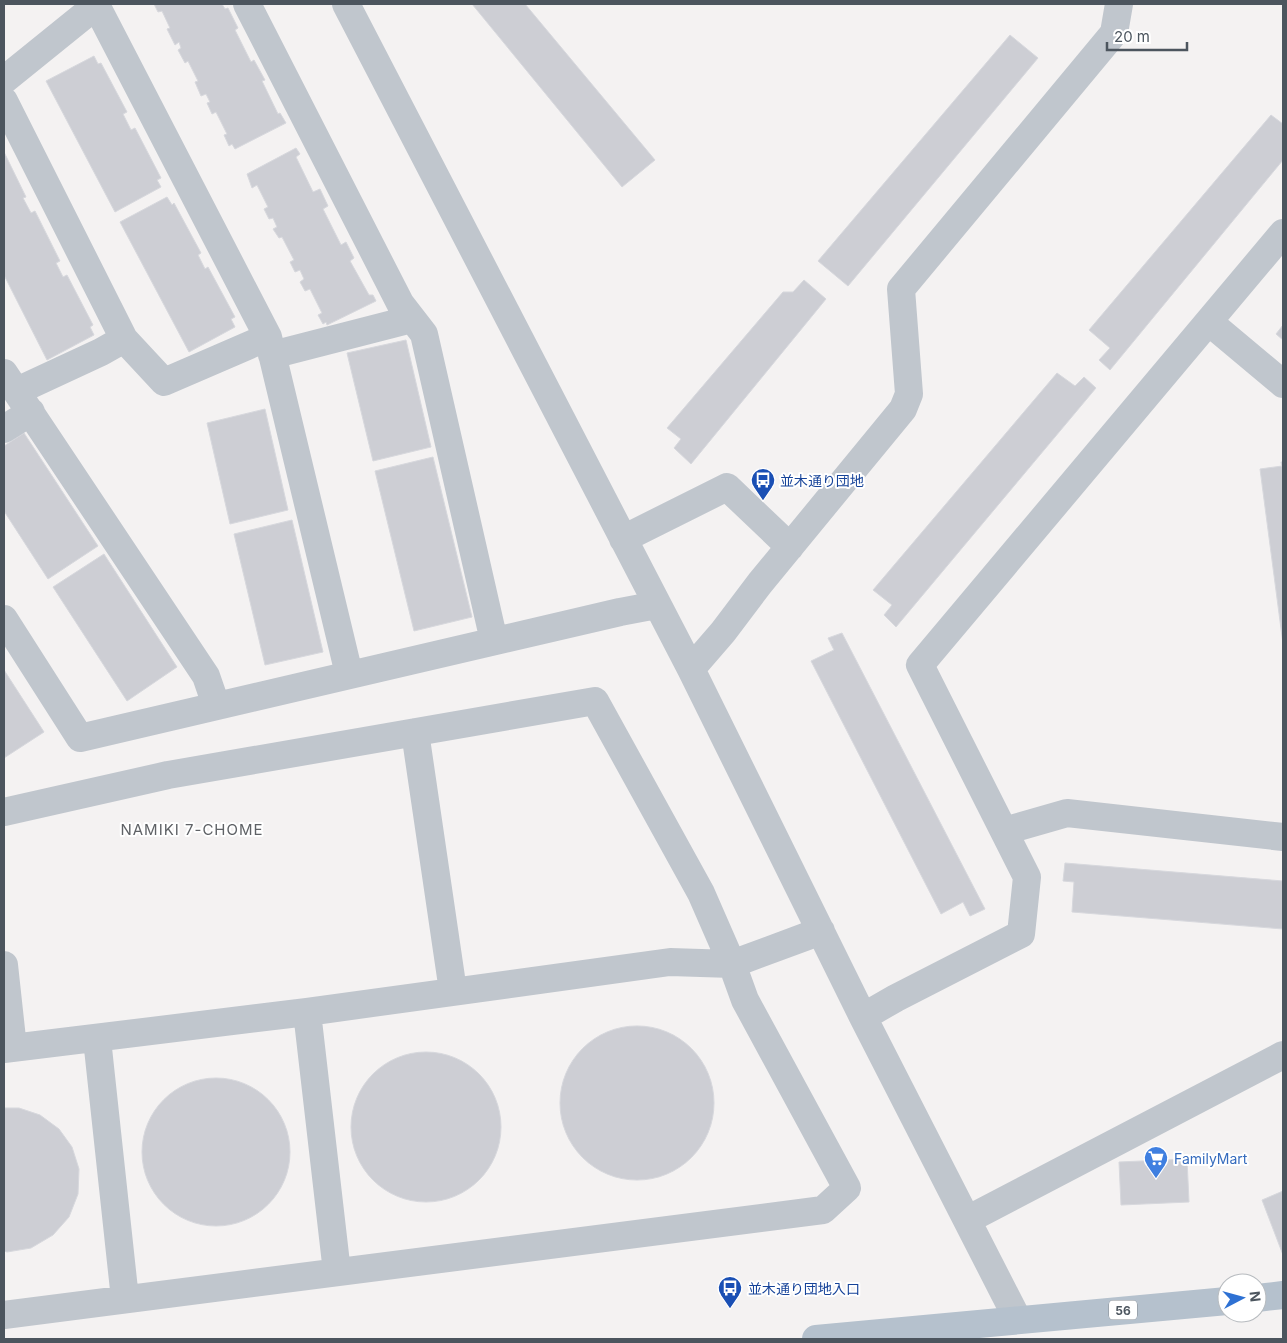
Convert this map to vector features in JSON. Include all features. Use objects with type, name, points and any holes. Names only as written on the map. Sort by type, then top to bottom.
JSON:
[{"type":"main road","points":[[1267,1297],[1283,1295]]},
{"type":"main road","name":"56","points":[[816,1339],[1217,1302]]},
{"type":"street","points":[[4,80],[97,4],[270,346],[349,674]]},
{"type":"street","points":[[247,4],[400,303],[424,334],[494,641]]},
{"type":"street","points":[[346,4],[691,669],[863,1017],[1018,1320]]},
{"type":"street","points":[[691,669],[903,409],[909,394],[901,289],[1114,33],[1120,4]]},
{"type":"street","points":[[4,101],[124,339],[164,382],[270,346],[412,319]]},
{"type":"street","points":[[863,1017],[1021,934],[1027,877],[938,705],[920,665],[1283,233]]},
{"type":"street","points":[[1209,322],[1283,384]]},
{"type":"street","points":[[4,429],[17,392],[124,339]]},
{"type":"street","points":[[17,392],[206,676],[216,705]]},
{"type":"street","points":[[623,539],[727,487],[790,547]]},
{"type":"street","points":[[4,619],[80,738],[349,674],[657,605]]},
{"type":"street","points":[[4,812],[168,775],[595,701],[701,893],[732,964],[745,1000],[847,1188],[823,1210],[4,1315]]},
{"type":"street","points":[[415,732],[453,991]]},
{"type":"street","points":[[1004,831],[1067,812],[1283,837]]},
{"type":"street","points":[[4,965],[8,1048],[307,1012],[670,962],[732,964],[820,931]]},
{"type":"street","points":[[307,1012],[336,1272]]},
{"type":"street","points":[[97,1038],[125,1299]]},
{"type":"street","points":[[967,1220],[1283,1056]]},
{"type":"building","points":[[154,4],[222,4],[225,9],[228,8],[238,28],[235,30],[251,62],[254,60],[265,80],[262,81],[278,114],[280,113],[286,123],[235,149],[232,144],[229,146],[224,135],[227,134],[216,112],[212,114],[207,103],[210,102],[206,94],[201,96],[195,82],[198,81],[188,61],[185,63],[178,50],[181,48],[179,42],[175,45],[167,29],[170,28],[162,11],[158,12]]},
{"type":"building","points":[[472,4],[525,4],[655,160],[622,187]]},
{"type":"building","points":[[1010,35],[1038,58],[848,286],[818,261]]},
{"type":"building","points":[[94,56],[98,64],[101,63],[127,112],[123,114],[131,130],[135,128],[161,178],[157,180],[161,187],[115,212],[46,81]]},
{"type":"building","points":[[1271,115],[1283,124],[1283,160],[1110,370],[1099,360],[1110,348],[1089,330]]},
{"type":"building","points":[[296,148],[300,154],[296,157],[313,192],[320,189],[328,206],[323,209],[341,245],[346,242],[354,258],[350,261],[369,295],[373,295],[376,301],[327,325],[326,322],[323,324],[318,315],[322,313],[310,289],[305,291],[300,282],[304,279],[300,270],[295,272],[290,262],[294,260],[282,237],[279,238],[273,229],[277,227],[273,218],[269,219],[264,209],[268,207],[257,185],[252,188],[247,174]]},
{"type":"building","points":[[4,152],[26,197],[23,198],[31,213],[35,211],[60,261],[56,263],[63,277],[67,275],[93,325],[90,327],[94,335],[47,360],[4,275]]},
{"type":"building","points":[[167,197],[172,205],[174,203],[201,253],[198,255],[205,269],[208,267],[235,317],[231,319],[235,327],[189,352],[120,222]]},
{"type":"building","points":[[804,280],[826,299],[691,464],[674,448],[681,439],[667,428],[783,292],[793,292]]},
{"type":"building","points":[[1283,325],[1283,340],[1276,334]]},
{"type":"building","points":[[406,340],[431,447],[373,461],[347,353]]},
{"type":"building","points":[[1057,373],[1075,386],[1084,377],[1096,388],[896,627],[884,615],[892,605],[873,590]]},
{"type":"building","points":[[265,409],[288,510],[230,524],[207,423]]},
{"type":"building","points":[[24,433],[98,546],[48,579],[4,511],[4,446]]},
{"type":"building","points":[[433,457],[472,617],[414,631],[375,471]]},
{"type":"building","points":[[1281,462],[1283,462],[1283,644],[1260,469],[1282,466]]},
{"type":"building","points":[[292,520],[323,652],[265,665],[234,534]]},
{"type":"building","points":[[104,554],[177,667],[127,701],[53,587]]},
{"type":"building","points":[[842,633],[985,909],[970,916],[963,902],[941,914],[811,661],[834,650],[828,638]]},
{"type":"building","points":[[4,670],[44,732],[4,758]]},
{"type":"building","points":[[1065,863],[1283,881],[1283,929],[1072,912],[1074,882],[1063,881]]},
{"type":"building","points":[[637,1026],[666,1032],[680,1039],[691,1049],[701,1060],[708,1074],[714,1103],[708,1132],[701,1146],[691,1157],[680,1167],[666,1174],[637,1180],[608,1174],[594,1167],[583,1157],[573,1146],[566,1132],[560,1103],[566,1074],[573,1060],[583,1049],[594,1039],[608,1032]]},
{"type":"building","points":[[426,1052],[455,1058],[479,1074],[495,1098],[501,1127],[495,1156],[479,1180],[455,1196],[426,1202],[397,1196],[373,1180],[357,1156],[351,1127],[357,1098],[373,1074],[397,1058]]},
{"type":"building","points":[[216,1078],[244,1084],[268,1100],[284,1124],[290,1152],[284,1180],[268,1204],[244,1220],[216,1226],[188,1220],[164,1204],[148,1180],[142,1152],[148,1124],[164,1100],[188,1084]]},
{"type":"building","points":[[4,1108],[19,1108],[40,1115],[59,1129],[72,1147],[79,1169],[78,1194],[69,1217],[53,1235],[31,1248],[7,1252],[4,1251]]},
{"type":"building","points":[[1187,1159],[1189,1202],[1121,1205],[1119,1162]]},
{"type":"building","points":[[1283,1191],[1283,1255],[1262,1200]]},
{"type":"place","name":"並木通り団地","points":[[763,501]]},
{"type":"place","name":"FamilyMart","points":[[1156,1179]]},
{"type":"place","name":"並木通り団地入口","points":[[730,1309]]},
{"type":"district","name":"NAMIKI 7-CHOME","points":[[192,829]]}]
